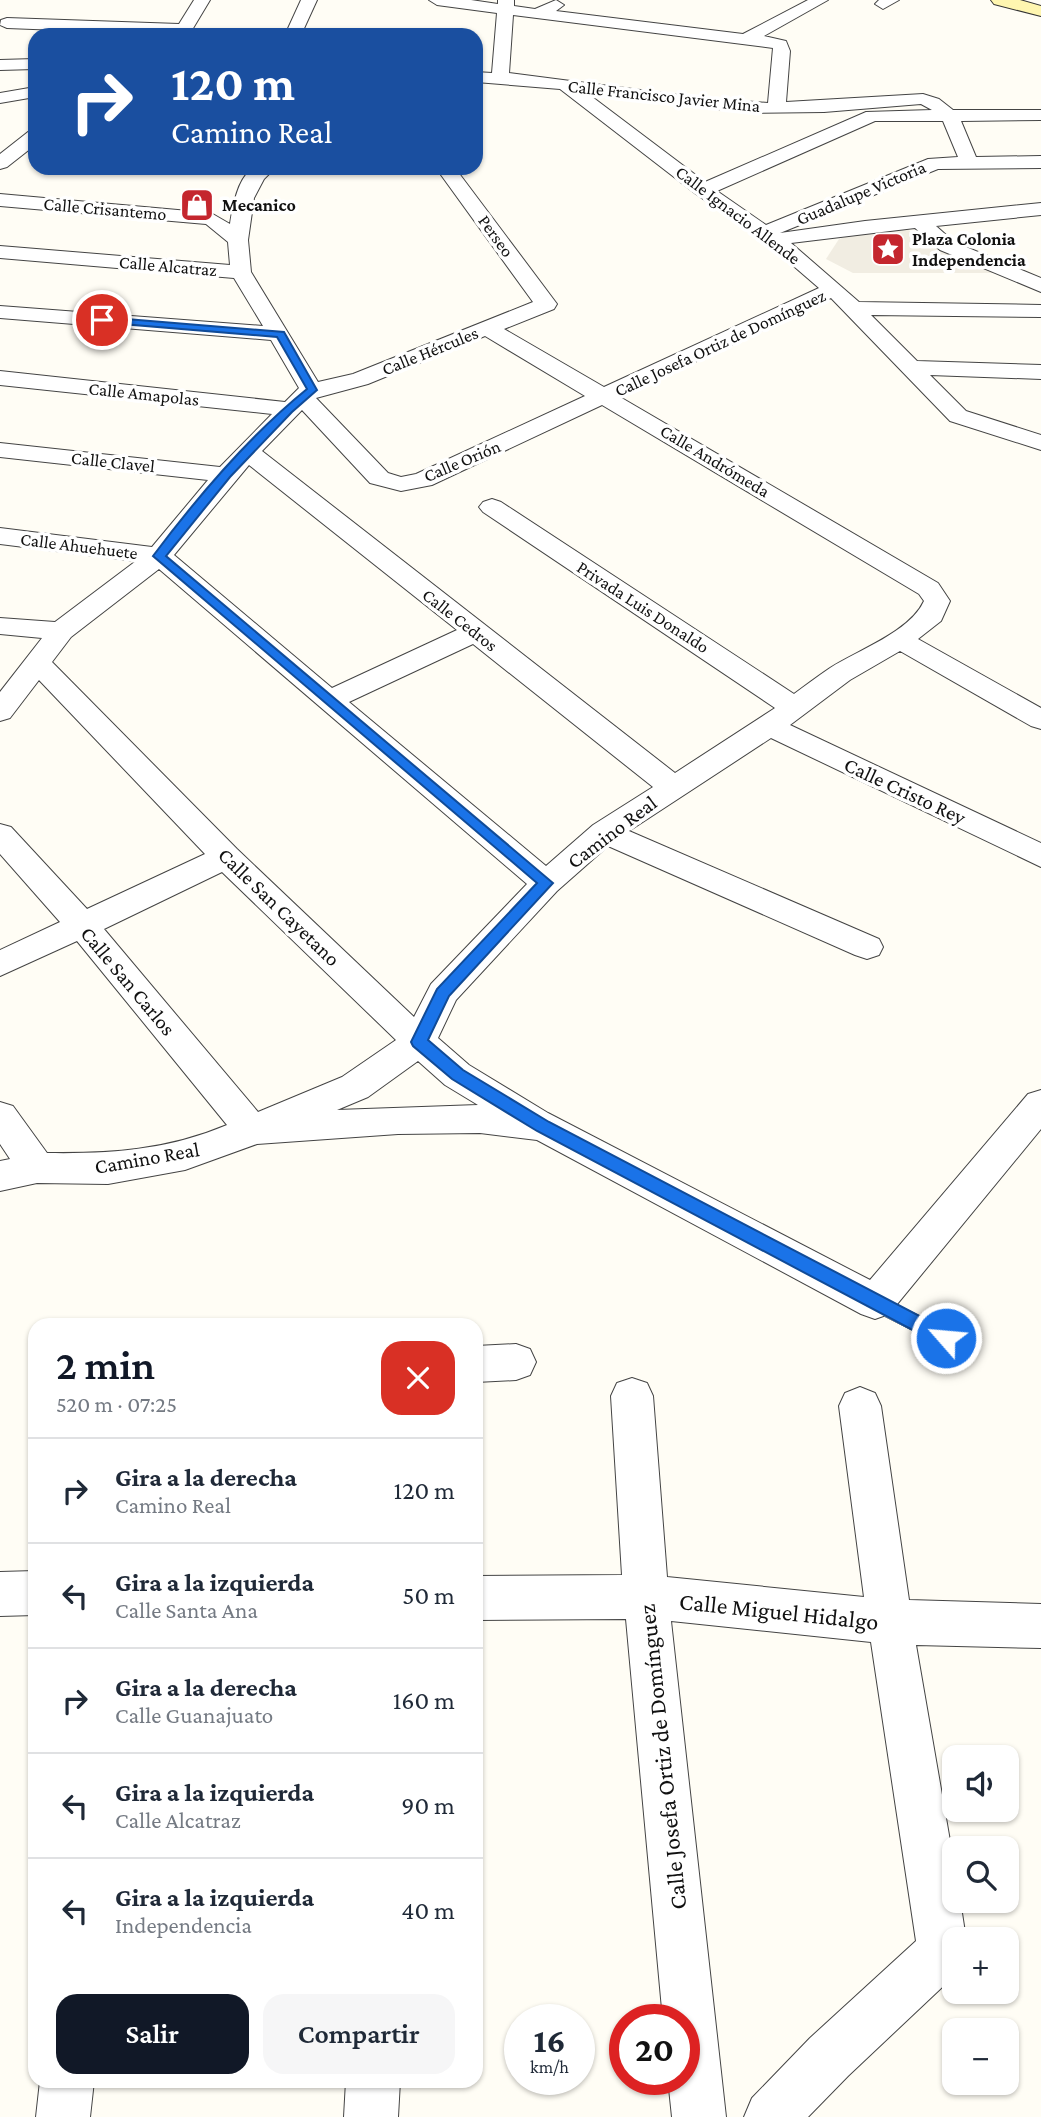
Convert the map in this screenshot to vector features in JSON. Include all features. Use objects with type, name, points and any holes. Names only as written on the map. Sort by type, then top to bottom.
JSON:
[{"type":"street","points":[[185,28],[202,0]]},
{"type":"street","points":[[296,28],[309,0]]},
{"type":"street","points":[[437,0],[506,5],[537,14],[748,38],[780,45],[782,51],[777,107]]},
{"type":"street","points":[[537,14],[566,0]]},
{"type":"street","points":[[748,38],[820,0]]},
{"type":"street","points":[[1000,0],[1041,11]]},
{"type":"street","points":[[500,78],[506,5]]},
{"type":"street","points":[[73,28],[87,9]]},
{"type":"street","points":[[7,23],[53,28]]},
{"type":"street","points":[[0,65],[28,64]]},
{"type":"street","name":"Calle Francisco Javier Mina","points":[[483,77],[727,106],[777,107],[923,99],[943,108]]},
{"type":"street","name":"Calle Ignacio Allende","points":[[566,85],[703,190],[771,236],[853,308],[958,416],[1041,443]]},
{"type":"street","points":[[0,98],[28,93]]},
{"type":"street","points":[[943,108],[969,162]]},
{"type":"street","points":[[703,190],[872,116],[943,108],[1041,115]]},
{"type":"street","points":[[0,136],[28,130]]},
{"type":"street","points":[[0,163],[28,141]]},
{"type":"street","name":"Guadalupe Victoria","points":[[771,236],[801,218],[934,163],[1041,162]]},
{"type":"street","points":[[241,272],[238,240],[244,198],[257,175]]},
{"type":"street","name":"Perseo","points":[[450,175],[546,304]]},
{"type":"street","points":[[238,240],[211,219],[244,198]]},
{"type":"street","name":"Calle Crisantemo","points":[[0,200],[211,219]]},
{"type":"street","name":"Guadalupe Victoria","points":[[771,236],[1041,209]]},
{"type":"street","points":[[801,218],[827,232],[820,247],[826,283]]},
{"type":"street","points":[[919,222],[947,246],[1041,286]]},
{"type":"street","name":"Calle Alcatraz","points":[[0,252],[241,272],[280,334],[301,399]]},
{"type":"street","points":[[1010,272],[1041,269]]},
{"type":"street","name":"Calle Josefa Ortiz de Domínguez","points":[[607,397],[826,283]]},
{"type":"street","name":"Calle Hércules","points":[[301,399],[360,379],[546,304]]},
{"type":"street","points":[[853,308],[1041,311]]},
{"type":"street","points":[[0,312],[280,334]]},
{"type":"street","name":"Calle Andrómeda","points":[[487,328],[929,589],[937,601]]},
{"type":"street","points":[[908,367],[1041,372]]},
{"type":"street","name":"Calle Amapolas","points":[[0,379],[301,399]]},
{"type":"street","name":"Calle Orión","points":[[301,399],[379,478],[401,484],[423,480],[607,397]]},
{"type":"street","points":[[0,712],[61,631],[159,556],[226,475],[301,399]]},
{"type":"street","name":"Calle Clavel","points":[[0,450],[226,475]]},
{"type":"street","name":"Calle Cedros","points":[[248,452],[673,787]]},
{"type":"street","name":"Privada Luis Donaldo","points":[[492,508],[781,716]]},
{"type":"street","name":"Calle Ahuehuete","points":[[0,536],[159,556]]},
{"type":"street","points":[[159,556],[546,883]]},
{"type":"street","name":"Camino Real","points":[[0,1175],[37,1168],[108,1169],[185,1155],[355,1087],[419,1042],[443,993],[546,883],[604,832],[840,674],[900,639],[931,615],[937,601]]},
{"type":"street","points":[[0,626],[61,631]]},
{"type":"street","points":[[329,700],[476,632]]},
{"type":"street","points":[[900,639],[1041,720]]},
{"type":"street","name":"Calle San Cayetano","points":[[37,662],[226,857],[457,1075],[543,1126],[875,1302]]},
{"type":"street","name":"Calle Cristo Rey","points":[[781,716],[1041,856]]},
{"type":"street","points":[[604,832],[867,947]]},
{"type":"street","name":"Calle San Carlos","points":[[0,834],[82,925],[252,1130]]},
{"type":"street","points":[[0,964],[226,857]]},
{"type":"street","points":[[875,1302],[1041,1104]]},
{"type":"street","points":[[0,1116],[37,1168]]},
{"type":"street","name":"Calle San Cayetano","points":[[252,1130],[398,1120],[480,1119],[543,1126]]},
{"type":"street","points":[[483,1364],[516,1362]]},
{"type":"street","name":"Calle Josefa Ortiz de Domínguez","points":[[632,1396],[646,1597],[699,2117]]},
{"type":"street","points":[[771,2117],[829,2057],[943,1951],[890,1622],[860,1406]]},
{"type":"street","points":[[0,1594],[28,1593]]},
{"type":"street","name":"Calle Miguel Hidalgo","points":[[483,1598],[646,1597],[890,1622],[1041,1626]]},
{"type":"street","points":[[63,2117],[66,2088]]},
{"type":"street","points":[[371,2117],[373,2088]]},
{"type":"lane","name":"Calle San Cayetano","points":[[875,1302],[946,1338]]},
{"type":"shaded area","name":"Plaza Colonia Independencia","points":[[898,225],[994,273],[853,273],[826,259],[839,239],[873,228]]},
{"type":"place","name":"Mecanico","points":[[197,205]]},
{"type":"place","name":"Plaza Colonia Independencia","points":[[888,249]]},
{"type":"route","points":[[102,320],[280,334],[312,390],[289,409],[226,475],[159,556],[546,883],[443,993],[419,1042],[457,1075],[543,1126],[946,1338]]}]
